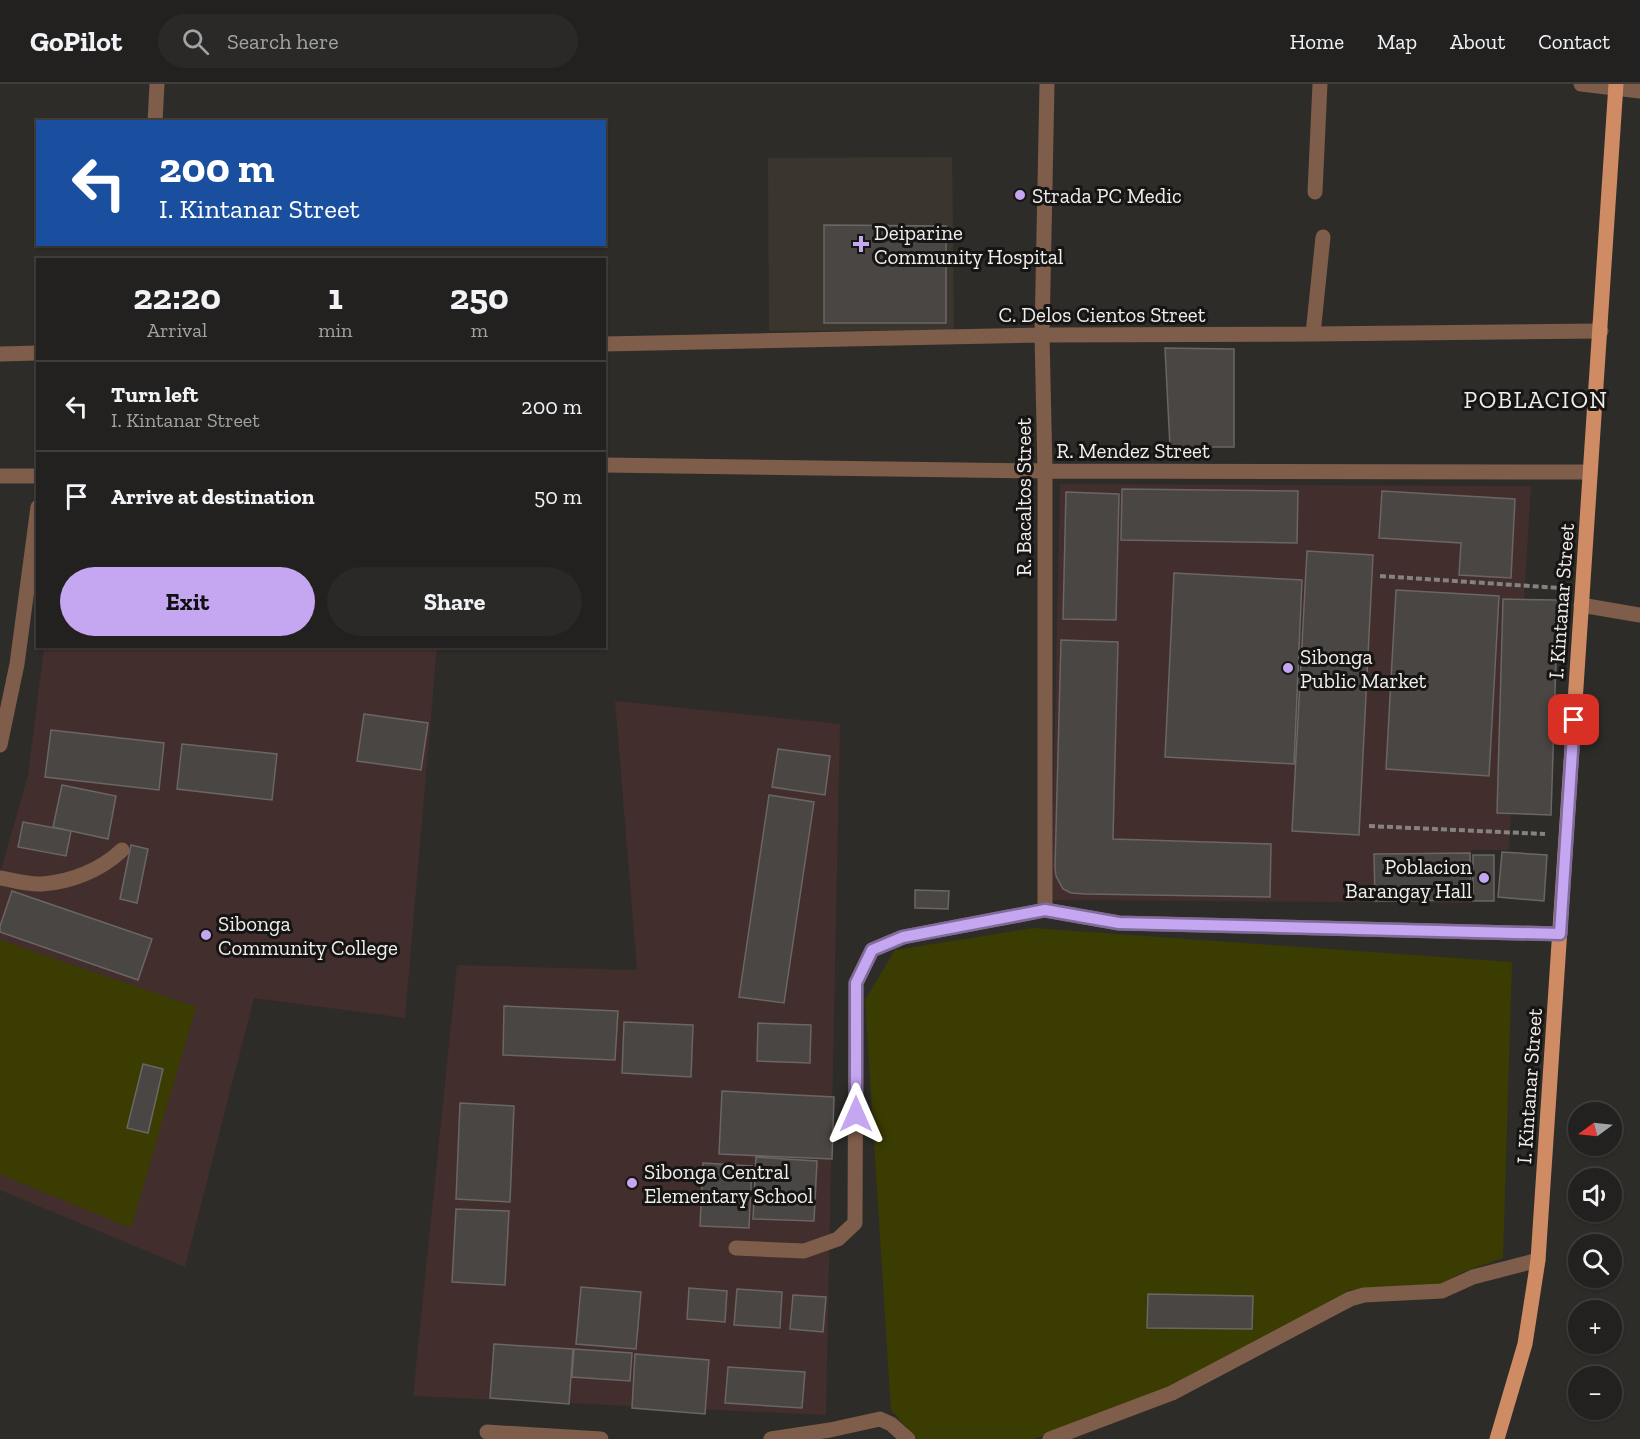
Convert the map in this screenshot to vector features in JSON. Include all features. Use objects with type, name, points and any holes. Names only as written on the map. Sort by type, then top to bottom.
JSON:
[{"type":"main road","name":"I. Kintanar Street","points":[[1497,1439],[1525,1344],[1538,1260],[1616,86]]},
{"type":"street","points":[[155,120],[157,84]]},
{"type":"street","name":"R. Bacaltos Street","points":[[1045,910],[1045,471],[1042,335],[1047,84]]},
{"type":"street","points":[[1316,192],[1320,84]]},
{"type":"street","points":[[1581,84],[1616,86],[1640,91]]},
{"type":"street","points":[[1313,334],[1323,237]]},
{"type":"street","name":"C. Delos Cientos Street","points":[[606,344],[1042,335],[1601,331]]},
{"type":"street","points":[[0,354],[36,353]]},
{"type":"street","name":"R. Mendez Street","points":[[606,465],[1045,471],[1590,472]]},
{"type":"street","points":[[0,476],[36,476]]},
{"type":"street","points":[[0,745],[16,664],[36,521]]},
{"type":"street","points":[[1582,598],[1640,615]]},
{"type":"street","points":[[0,878],[40,884],[66,880],[87,873],[122,850]]},
{"type":"street","points":[[736,1248],[804,1251],[838,1239],[855,1223],[856,983],[872,950],[903,937],[1045,910],[1119,923],[1560,934]]},
{"type":"street","points":[[1050,1439],[1172,1393],[1350,1299],[1364,1295],[1442,1291],[1473,1277],[1538,1260]]},
{"type":"street","points":[[771,1439],[830,1431],[880,1419],[891,1424],[908,1439]]},
{"type":"street","points":[[487,1432],[602,1439]]},
{"type":"path","points":[[1380,576],[1582,598]]},
{"type":"path","points":[[1370,826],[1567,835]]},
{"type":"shaded area","name":"Deiparine Community Hospital","points":[[952,157],[954,330],[769,331],[768,158]]},
{"type":"shaded area","name":"Sibonga Public Market","points":[[1060,484],[1531,486],[1509,850],[1471,850],[1471,903],[1051,900]]},
{"type":"shaded area","name":"Sibonga Community College","points":[[44,648],[437,648],[405,1018],[254,998],[185,1267],[0,1190],[0,873],[28,775]]},
{"type":"shaded area","name":"Sibonga Central Elementary School","points":[[615,701],[840,724],[826,1415],[413,1396],[457,965],[637,970]]},
{"type":"shaded area","points":[[1033,928],[1512,962],[1503,1258],[1463,1272],[1441,1284],[1350,1290],[1191,1379],[1034,1439],[917,1439],[891,1410],[865,1000],[895,950]]},
{"type":"shaded area","points":[[0,940],[196,1007],[131,1228],[0,1174]]},
{"type":"building","points":[[824,225],[946,226],[946,323],[824,323]]},
{"type":"building","points":[[1165,348],[1234,349],[1234,447],[1170,447]]},
{"type":"building","points":[[1122,489],[1298,491],[1297,543],[1121,540]]},
{"type":"building","points":[[1382,491],[1515,499],[1511,578],[1459,575],[1461,543],[1379,538]]},
{"type":"building","points":[[1066,492],[1119,494],[1116,620],[1063,619]]},
{"type":"building","points":[[1307,551],[1373,555],[1359,835],[1292,831]]},
{"type":"building","points":[[1174,573],[1302,580],[1294,764],[1165,757]]},
{"type":"building","points":[[1396,590],[1499,596],[1489,776],[1386,769]]},
{"type":"building","points":[[1503,599],[1558,600],[1551,815],[1497,813]]},
{"type":"building","points":[[1061,640],[1118,642],[1113,839],[1271,844],[1270,897],[1086,894],[1071,893],[1063,889],[1056,876],[1055,867]]},
{"type":"building","points":[[364,714],[428,723],[421,770],[357,761]]},
{"type":"building","points":[[51,730],[164,743],[159,790],[45,777]]},
{"type":"building","points":[[182,744],[277,754],[272,800],[177,789]]},
{"type":"building","points":[[778,749],[830,756],[825,795],[772,787]]},
{"type":"building","points":[[62,785],[116,796],[108,839],[53,827]]},
{"type":"building","points":[[769,795],[814,802],[784,1003],[739,997]]},
{"type":"building","points":[[23,822],[71,831],[66,856],[18,847]]},
{"type":"building","points":[[131,845],[148,849],[137,903],[120,899]]},
{"type":"building","points":[[1502,852],[1547,855],[1544,901],[1498,897]]},
{"type":"building","points":[[1470,853],[1471,900],[1375,901],[1374,854]]},
{"type":"building","name":"Poblacion Barangay Hall","points":[[1473,855],[1494,855],[1494,901],[1473,901]]},
{"type":"building","points":[[915,890],[949,891],[948,909],[915,908]]},
{"type":"building","points":[[12,891],[152,939],[138,980],[0,932]]},
{"type":"building","points":[[504,1006],[618,1011],[615,1060],[503,1055]]},
{"type":"building","points":[[624,1022],[693,1025],[691,1077],[622,1073]]},
{"type":"building","points":[[758,1023],[811,1025],[810,1063],[757,1061]]},
{"type":"building","points":[[143,1064],[163,1069],[148,1133],[127,1128]]},
{"type":"building","points":[[722,1091],[834,1097],[832,1159],[719,1154]]},
{"type":"building","points":[[460,1103],[514,1106],[510,1202],[456,1199]]},
{"type":"building","points":[[756,1157],[817,1161],[814,1221],[753,1219]]},
{"type":"building","points":[[703,1163],[752,1166],[749,1228],[700,1226]]},
{"type":"building","points":[[456,1209],[509,1211],[505,1285],[452,1282]]},
{"type":"building","points":[[581,1287],[641,1292],[636,1349],[576,1344]]},
{"type":"building","points":[[689,1288],[727,1291],[725,1322],[687,1319]]},
{"type":"building","points":[[737,1289],[782,1292],[780,1328],[734,1325]]},
{"type":"building","points":[[1148,1294],[1253,1296],[1252,1329],[1147,1328]]},
{"type":"building","points":[[793,1295],[826,1297],[823,1332],[790,1329]]},
{"type":"building","points":[[494,1344],[573,1349],[569,1404],[490,1398]]},
{"type":"building","points":[[574,1349],[632,1353],[630,1381],[572,1377]]},
{"type":"building","points":[[635,1354],[709,1360],[705,1414],[632,1408]]},
{"type":"building","points":[[728,1367],[805,1372],[802,1408],[725,1403]]},
{"type":"place","name":"Strada PC Medic","points":[[1020,195]]},
{"type":"place","name":"Deiparine Community Hospital","points":[[861,244]]},
{"type":"place","name":"Sibonga Public Market","points":[[1288,668]]},
{"type":"place","name":"Poblacion Barangay Hall","points":[[1484,878]]},
{"type":"place","name":"Sibonga Community College","points":[[206,935]]},
{"type":"place","name":"Sibonga Central Elementary School","points":[[632,1183]]},
{"type":"district","name":"POBLACION","points":[[1536,399]]},
{"type":"route","points":[[856,1114],[856,983],[872,950],[903,937],[1045,910],[1119,923],[1560,934],[1574,720]]}]
